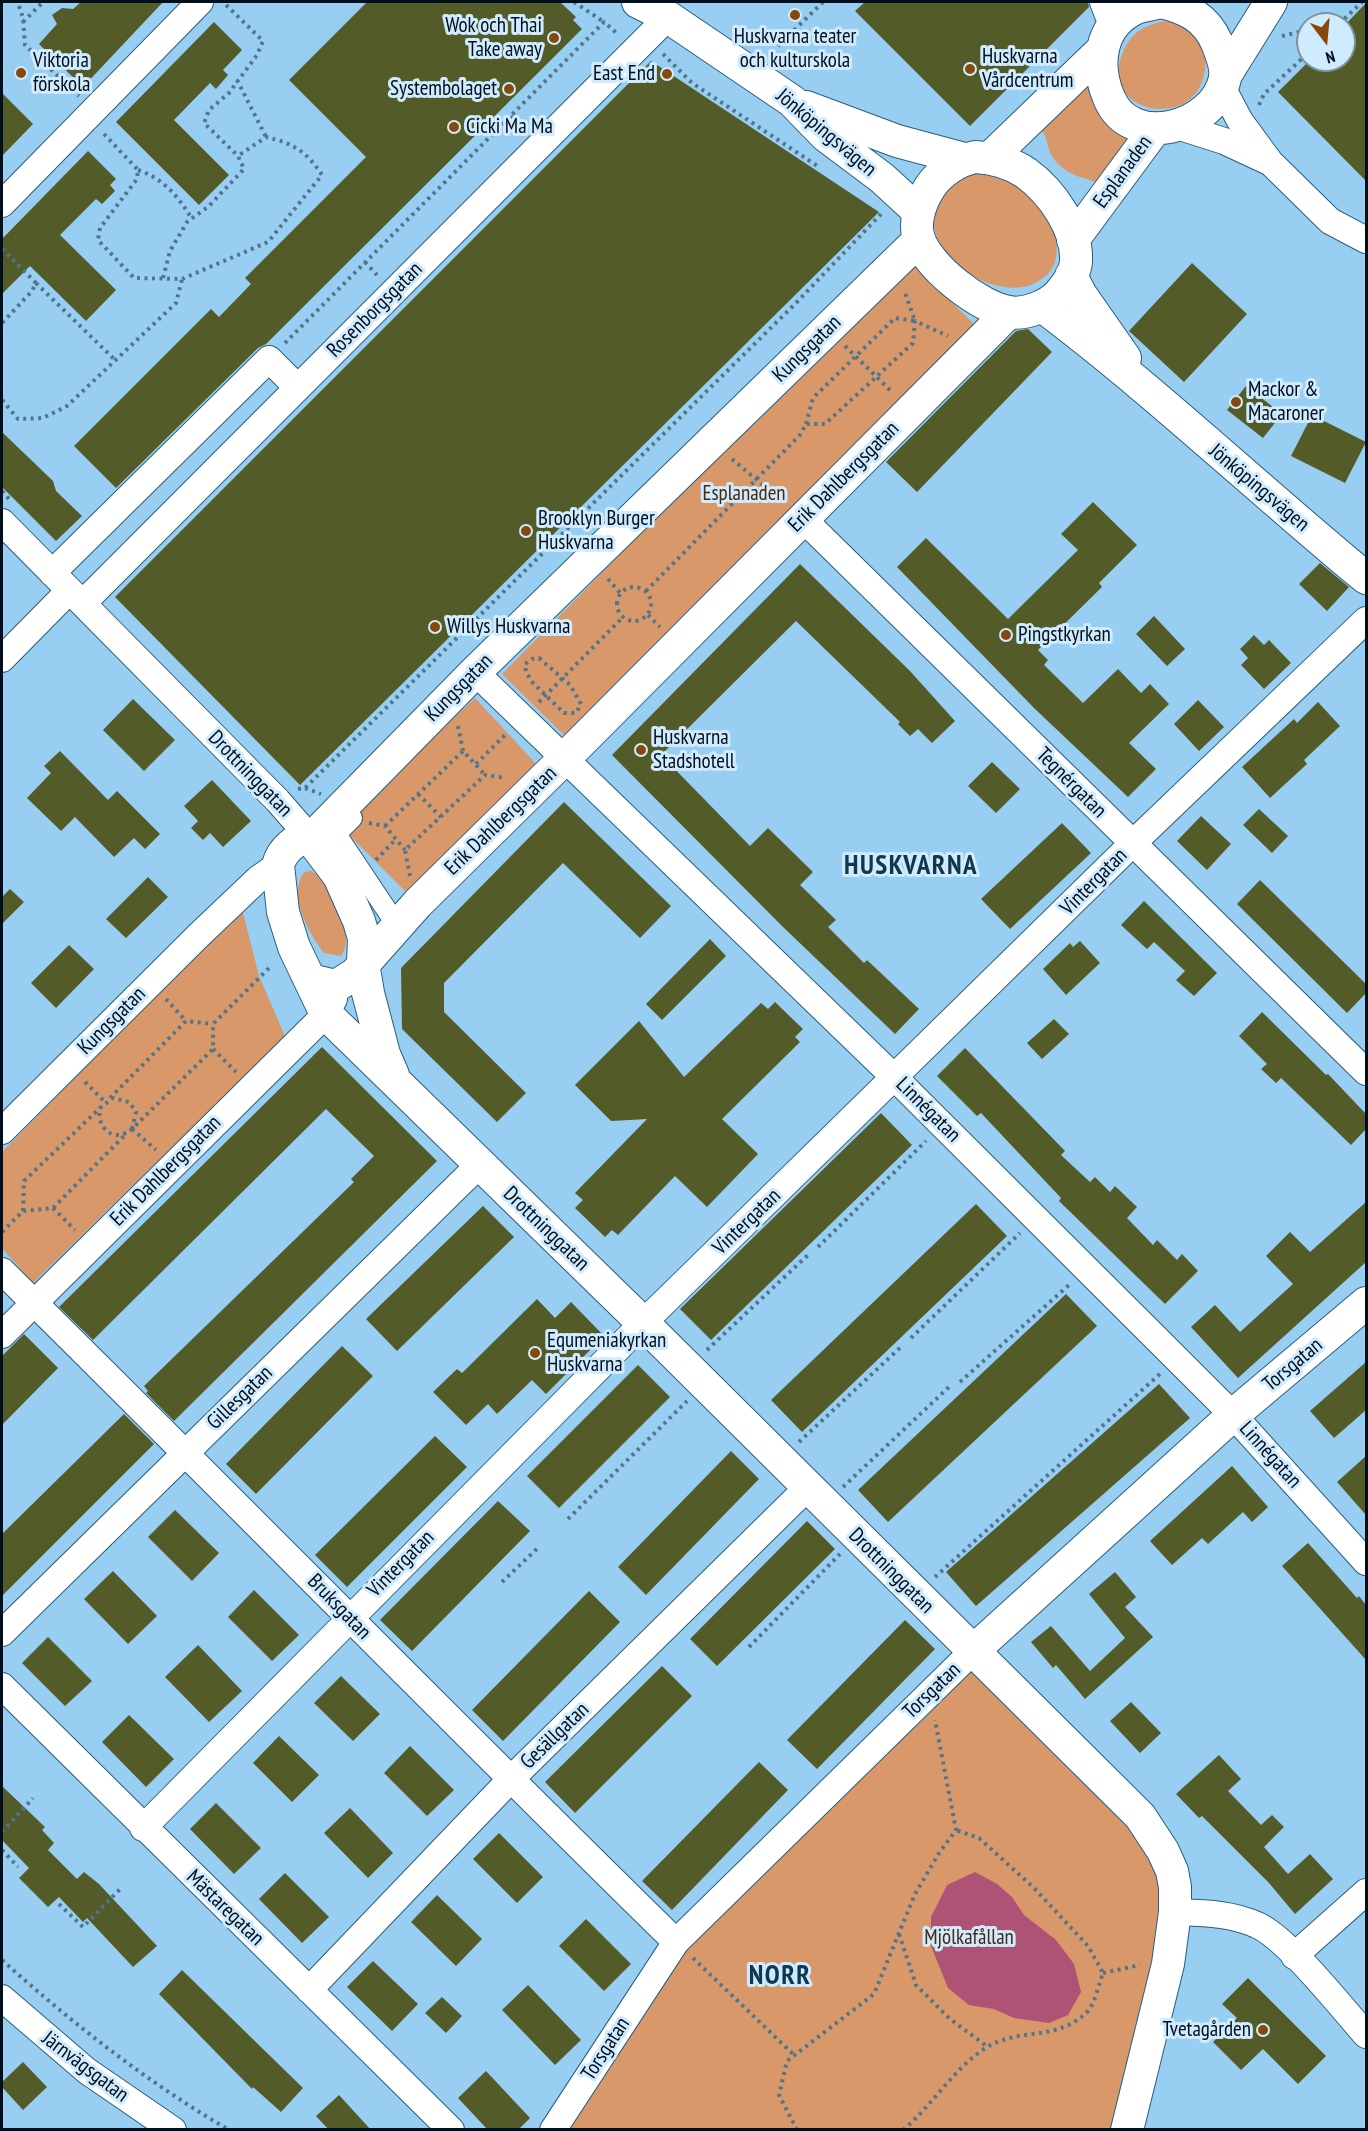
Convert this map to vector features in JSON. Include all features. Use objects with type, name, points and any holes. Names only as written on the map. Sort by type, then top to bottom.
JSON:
[{"type":"street","points":[[2,204],[200,2]]},
{"type":"street","name":"Jönköpingsvägen","points":[[638,2],[668,17],[792,101],[845,124],[977,159]]},
{"type":"street","points":[[1166,127],[1200,113],[1223,82],[1271,2]]},
{"type":"street","points":[[977,159],[1010,164],[1042,187],[1067,222],[1073,240],[1076,263],[1071,276],[1059,294],[1042,306],[1009,312],[985,303],[951,281],[936,266],[919,226],[935,180],[977,159],[1129,14],[1184,7],[1205,23],[1214,34],[1221,52],[1223,82],[1240,121],[1269,162],[1330,221],[1366,240]]},
{"type":"street","points":[[1129,14],[1102,74],[1110,102],[1120,114],[1132,122],[1166,127],[1224,141],[1269,162]]},
{"type":"street","name":"Rosenborgsgatan","points":[[2,660],[68,589],[232,452],[668,17]]},
{"type":"street","name":"Jönköpingsvägen","points":[[792,101],[826,136],[882,178],[919,226]]},
{"type":"street","name":"Esplanaden","points":[[1073,240],[1166,127]]},
{"type":"street","name":"Kungsgatan","points":[[2,1131],[198,936],[281,860],[298,840],[311,839],[475,672],[894,264],[919,226]]},
{"type":"street","name":"Jönköpingsvägen","points":[[1071,276],[1081,295],[1153,398]]},
{"type":"street","name":"Jönköpingsvägen","points":[[1042,306],[1102,352],[1366,578]]},
{"type":"street","name":"Erik Dahlbergsgatan","points":[[2,1335],[326,1014],[352,974],[418,903],[1009,312]]},
{"type":"street","points":[[68,589],[204,424],[269,359],[297,387]]},
{"type":"street","points":[[204,424],[232,452]]},
{"type":"street","name":"Tegnérgatan","points":[[802,518],[1366,1072]]},
{"type":"street","name":"Drottninggatan","points":[[2,522],[283,806],[317,844],[348,892],[364,938],[352,974],[376,1027],[397,1084]]},
{"type":"street","name":"Vintergatan","points":[[143,1828],[349,1617],[643,1323],[1132,844],[1363,623]]},
{"type":"street","name":"Linnégatan","points":[[475,672],[895,1078],[1233,1415],[1366,1562]]},
{"type":"street","points":[[281,860],[283,806]]},
{"type":"street","points":[[352,818],[336,834],[390,915]]},
{"type":"street","name":"Drottninggatan","points":[[281,860],[283,912],[299,961],[326,1014],[643,1323],[972,1652],[1140,1816],[1163,1851],[1172,1871],[1175,1911],[1170,1955],[1126,2130]]},
{"type":"street","points":[[310,980],[330,986],[352,974]]},
{"type":"street","name":"Gillesgatan","points":[[2,1633],[480,1164]]},
{"type":"street","name":"Bruksgatan","points":[[2,1271],[510,1780],[676,1942]]},
{"type":"street","name":"Torsgatan","points":[[553,2130],[676,1942],[972,1652],[1233,1415],[1366,1303]]},
{"type":"street","name":"Gesällgatan","points":[[309,1990],[510,1780],[807,1488]]},
{"type":"street","name":"Mästaregatan","points":[[2,1686],[143,1828],[451,2130]]},
{"type":"street","points":[[1294,1956],[1366,1893]]},
{"type":"street","points":[[1175,1911],[1232,1916],[1258,1925],[1294,1956],[1366,2035]]},
{"type":"street","name":"Järnvägsgatan","points":[[2,1998],[87,2071],[173,2130]]},
{"type":"path","points":[[23,22],[43,2]]},
{"type":"path","points":[[163,278],[170,251],[192,219],[209,206],[244,169],[238,156],[204,123],[209,110],[229,93],[237,79],[257,55],[263,41],[223,2]]},
{"type":"path","points":[[574,2],[604,22]]},
{"type":"path","points":[[778,46],[823,2]]},
{"type":"path","points":[[19,6],[25,45],[90,113],[138,170],[153,176],[176,195],[192,219]]},
{"type":"path","points":[[1273,41],[1280,36],[1296,33]]},
{"type":"path","points":[[1256,110],[1264,94],[1296,64]]},
{"type":"path","points":[[237,79],[266,137]]},
{"type":"path","points":[[138,170],[137,179],[100,228],[98,240],[134,278],[182,279],[268,242],[322,175],[310,156],[288,142],[266,137],[238,156]]},
{"type":"path","points":[[283,806],[288,791],[305,788],[796,303],[883,212],[866,197],[882,178]]},
{"type":"path","points":[[2,249],[114,359]]},
{"type":"path","points":[[807,423],[825,424],[913,343],[915,321],[894,264]]},
{"type":"path","points":[[2,400],[18,420],[43,418],[67,406],[114,359],[176,303],[182,279]]},
{"type":"path","points":[[2,323],[36,283]]},
{"type":"path","points":[[646,591],[800,435],[807,423],[813,398],[895,318],[915,321],[974,347]]},
{"type":"path","points":[[827,329],[878,375],[909,411]]},
{"type":"path","points":[[712,441],[802,518]]},
{"type":"path","points":[[630,588],[646,591],[651,600],[648,615],[638,621],[623,617],[617,605],[621,594],[630,588]]},
{"type":"path","points":[[476,764],[623,617]]},
{"type":"path","points":[[539,658],[562,678],[579,698],[579,710],[571,714],[564,713],[545,695],[529,678],[524,667],[526,662],[539,658]]},
{"type":"path","points":[[385,826],[463,751],[485,775],[509,778]]},
{"type":"path","points":[[405,850],[485,775]]},
{"type":"path","points":[[418,794],[441,816]]},
{"type":"path","points":[[352,818],[385,826],[405,850],[411,879]]},
{"type":"path","points":[[251,1088],[213,1048],[213,1024],[270,966]]},
{"type":"path","points":[[2,1232],[23,1210],[24,1181],[186,1021],[213,1024]]},
{"type":"path","points":[[23,1210],[53,1208],[213,1048]]},
{"type":"path","points":[[107,1101],[119,1098],[129,1102],[136,1112],[132,1129]]},
{"type":"path","points":[[100,1108],[99,1120],[105,1131],[116,1135],[127,1133]]},
{"type":"path","points":[[132,1129],[172,1165]]},
{"type":"path","points":[[818,1247],[928,1138]]},
{"type":"path","points":[[53,1208],[91,1246]]},
{"type":"path","points":[[911,1338],[1022,1230]]},
{"type":"path","points":[[705,1352],[810,1253]]},
{"type":"path","points":[[960,1382],[1074,1280]]},
{"type":"path","points":[[797,1444],[902,1346]]},
{"type":"path","points":[[933,1579],[1166,1368]]},
{"type":"path","points":[[842,1488],[950,1386]]},
{"type":"path","points":[[568,1519],[687,1401]]},
{"type":"path","points":[[502,1582],[540,1545]]},
{"type":"path","points":[[749,1647],[841,1554]]},
{"type":"path","points":[[797,2130],[779,2096],[787,2061],[874,1994],[898,1933],[921,1884],[956,1830],[934,1714]]},
{"type":"path","points":[[2,1832],[33,1798]]},
{"type":"path","points":[[903,2130],[950,2081],[988,2047],[1010,2037],[1058,2031],[1089,2010],[1102,1973],[1088,1946],[1034,1888],[979,1838],[956,1830]]},
{"type":"path","points":[[2,1850],[18,1867]]},
{"type":"path","points":[[59,1904],[83,1926],[122,1887]]},
{"type":"path","points":[[898,1933],[916,1985],[950,2019],[988,2047]]},
{"type":"path","points":[[676,1942],[795,2055]]},
{"type":"path","points":[[2,1960],[80,2028],[187,2105],[229,2130]]},
{"type":"path","points":[[1102,1973],[1150,1962]]},
{"type":"green space","points":[[1164,21],[1186,25],[1206,48],[1206,57],[1203,80],[1191,98],[1177,106],[1161,109],[1146,107],[1132,99],[1122,88],[1118,72],[1126,45],[1134,35],[1150,25]]},
{"type":"green space","points":[[1092,80],[1138,134],[1102,183],[1074,175],[1062,168],[1052,156],[1041,129]]},
{"type":"green space","points":[[969,173],[997,178],[1026,190],[1045,209],[1053,226],[1057,254],[1051,270],[1030,285],[1005,287],[979,279],[956,264],[940,243],[934,219],[942,195]]},
{"type":"green space","name":"Esplanaden","points":[[910,261],[975,325],[567,738],[502,674]]},
{"type":"green space","points":[[475,698],[540,768],[412,898],[345,831],[355,811]]},
{"type":"green space","points":[[311,871],[327,886],[340,909],[346,935],[345,947],[341,956],[324,953],[302,914],[299,903],[299,882],[304,872]]},
{"type":"green space","points":[[242,909],[259,976],[285,1036],[33,1283],[2,1248],[2,1152]]},
{"type":"green space","name":"Mjölkafållan","points":[[970,1670],[1131,1828],[1153,1860],[1170,1920],[1119,2129],[568,2130],[689,1946]]},
{"type":"shaded area","points":[[975,1872],[997,1884],[1012,1897],[1024,1915],[1056,1940],[1074,1964],[1081,1992],[1068,2015],[1049,2023],[1014,2018],[994,2009],[969,2005],[948,1988],[931,1946],[931,1917],[947,1885]]},
{"type":"building","points":[[81,2],[163,2],[83,87],[39,44],[57,24],[52,15],[62,8],[73,9]]},
{"type":"building","points":[[367,2],[560,2],[576,17],[573,20],[582,29],[266,344],[258,348],[116,488],[74,446],[211,309],[219,317],[251,284],[245,278],[366,157],[289,80]]},
{"type":"building","name":"Huskvarna Vårdcentrum","points":[[865,2],[1088,2],[1089,7],[970,126],[855,11]]},
{"type":"building","points":[[1366,3],[1366,181],[1278,92],[1298,72],[1356,72],[1356,13]]},
{"type":"building","points":[[214,22],[242,50],[223,70],[228,75],[216,89],[210,83],[174,120],[229,175],[199,205],[116,122]]},
{"type":"building","points":[[651,61],[879,212],[300,785],[115,597]]},
{"type":"building","points":[[2,93],[33,124],[2,156]]},
{"type":"building","points":[[88,151],[116,179],[110,185],[115,191],[102,204],[96,199],[60,235],[116,290],[86,321],[30,266],[2,294],[2,239]]},
{"type":"building","points":[[1192,263],[1247,314],[1184,382],[1129,331]]},
{"type":"building","points":[[1028,329],[1052,352],[917,492],[886,462],[1016,331]]},
{"type":"building","points":[[1246,386],[1282,414],[1263,438],[1227,410]]},
{"type":"building","points":[[1312,415],[1366,442],[1345,483],[1291,456]]},
{"type":"building","points":[[2,432],[53,481],[56,491],[82,516],[56,541],[2,487]]},
{"type":"building","points":[[1093,502],[1137,545],[1099,583],[1102,587],[1038,650],[1048,660],[1044,665],[1083,703],[1118,669],[1141,693],[1150,684],[1169,704],[1129,743],[1156,769],[1128,797],[1034,708],[897,567],[926,538],[1008,619],[1078,550],[1061,534]]},
{"type":"building","points":[[1320,563],[1349,587],[1327,611],[1299,584]]},
{"type":"building","points":[[800,564],[910,671],[955,721],[932,743],[918,729],[910,736],[898,724],[900,722],[796,621],[661,755],[750,846],[768,828],[813,872],[800,885],[836,920],[828,927],[864,963],[867,960],[919,1009],[895,1034],[782,926],[612,755]]},
{"type":"building","points":[[1154,616],[1185,649],[1167,666],[1136,634]]},
{"type":"building","points":[[1254,635],[1264,645],[1269,640],[1291,663],[1264,689],[1241,665],[1248,658],[1240,649]]},
{"type":"building","points":[[133,699],[175,740],[144,771],[103,730]]},
{"type":"building","points":[[1198,700],[1224,727],[1199,751],[1174,724]]},
{"type":"building","points":[[1318,702],[1340,726],[1304,760],[1307,764],[1270,798],[1242,767],[1294,719],[1297,723]]},
{"type":"building","points":[[60,751],[108,800],[117,791],[160,834],[145,849],[134,838],[114,857],[75,817],[61,831],[27,798],[51,773],[44,766]]},
{"type":"building","points":[[992,762],[1020,789],[996,813],[968,786]]},
{"type":"building","points":[[212,780],[251,821],[223,847],[210,833],[203,840],[191,828],[198,821],[184,806]]},
{"type":"building","points":[[564,802],[671,906],[640,938],[563,863],[444,983],[444,1012],[526,1093],[497,1122],[402,1029],[401,968]]},
{"type":"building","points":[[1259,809],[1288,836],[1272,853],[1243,825]]},
{"type":"building","points":[[1201,816],[1231,844],[1207,870],[1177,841]]},
{"type":"building","points":[[1062,823],[1091,853],[1010,929],[981,899]]},
{"type":"building","points":[[148,877],[168,897],[126,938],[106,919]]},
{"type":"building","points":[[1260,880],[1366,984],[1366,993],[1347,1013],[1237,904]]},
{"type":"building","points":[[10,889],[24,902],[2,924],[2,897]]},
{"type":"building","points":[[1144,901],[1217,973],[1194,996],[1176,980],[1185,971],[1154,942],[1147,949],[1121,925]]},
{"type":"building","points":[[710,939],[726,956],[662,1020],[646,1004]]},
{"type":"building","points":[[1080,941],[1100,963],[1066,995],[1043,969],[1070,943],[1073,947]]},
{"type":"building","points":[[69,945],[94,969],[56,1008],[31,983]]},
{"type":"building","points":[[775,1002],[803,1029],[795,1037],[800,1042],[722,1119],[758,1154],[707,1207],[675,1176],[618,1235],[612,1230],[605,1237],[575,1208],[583,1200],[575,1193],[647,1119],[611,1121],[575,1085],[639,1021],[684,1077],[761,1003],[768,1009]]},
{"type":"building","points":[[1262,1012],[1326,1075],[1328,1074],[1366,1114],[1366,1129],[1351,1145],[1281,1078],[1276,1083],[1261,1069],[1267,1064],[1239,1036]]},
{"type":"building","points":[[1054,1019],[1069,1034],[1042,1059],[1027,1043]]},
{"type":"building","points":[[322,1047],[437,1161],[174,1421],[146,1393],[148,1391],[144,1386],[354,1182],[351,1179],[374,1156],[326,1109],[93,1340],[59,1307]]},
{"type":"building","points":[[965,1048],[1065,1151],[1061,1155],[1090,1182],[1095,1177],[1110,1192],[1115,1186],[1137,1207],[1127,1218],[1153,1245],[1157,1240],[1177,1260],[1182,1254],[1198,1271],[1165,1304],[1059,1201],[1061,1198],[981,1113],[977,1116],[937,1076]]},
{"type":"building","points":[[881,1113],[912,1145],[711,1340],[680,1309]]},
{"type":"building","points":[[1366,1202],[1366,1262],[1238,1378],[1191,1327],[1215,1305],[1240,1332],[1293,1284],[1266,1256],[1290,1232],[1310,1252]]},
{"type":"building","points":[[976,1204],[1007,1236],[802,1432],[771,1400]]},
{"type":"building","points":[[483,1206],[514,1237],[397,1351],[366,1319]]},
{"type":"building","points":[[1066,1294],[1097,1326],[888,1522],[858,1490]]},
{"type":"building","name":"Equmeniakyrkan Huskvarna","points":[[537,1299],[555,1318],[571,1302],[604,1336],[546,1394],[532,1380],[497,1414],[488,1404],[466,1425],[433,1392],[457,1369],[462,1373]]},
{"type":"building","points":[[24,1334],[58,1368],[2,1425],[2,1356]]},
{"type":"building","points":[[342,1346],[373,1376],[256,1494],[226,1464]]},
{"type":"building","points":[[1366,1362],[1366,1410],[1334,1438],[1310,1411]]},
{"type":"building","points":[[638,1365],[670,1397],[559,1508],[527,1476]]},
{"type":"building","points":[[1159,1384],[1190,1418],[976,1606],[946,1572]]},
{"type":"building","points":[[124,1414],[154,1444],[2,1596],[2,1534]]},
{"type":"building","points":[[435,1436],[467,1467],[347,1587],[315,1555]]},
{"type":"building","points":[[731,1451],[759,1479],[646,1595],[618,1567]]},
{"type":"building","points":[[1366,1456],[1366,1515],[1337,1482]]},
{"type":"building","points":[[1232,1466],[1268,1507],[1252,1522],[1243,1512],[1208,1544],[1202,1538],[1172,1565],[1150,1541]]},
{"type":"building","points":[[498,1501],[530,1531],[412,1651],[380,1620]]},
{"type":"building","points":[[175,1510],[219,1553],[192,1581],[148,1537]]},
{"type":"building","points":[[807,1521],[835,1549],[717,1666],[690,1639]]},
{"type":"building","points":[[1308,1543],[1366,1605],[1366,1660],[1282,1566]]},
{"type":"building","points":[[113,1571],[157,1616],[128,1644],[84,1599]]},
{"type":"building","points":[[1115,1572],[1136,1597],[1125,1607],[1153,1637],[1085,1699],[1056,1665],[1053,1668],[1031,1642],[1051,1626],[1090,1671],[1125,1638],[1089,1594]]},
{"type":"building","points":[[254,1590],[299,1635],[272,1661],[228,1617]]},
{"type":"building","points":[[589,1591],[620,1622],[503,1741],[472,1710]]},
{"type":"building","points":[[905,1620],[935,1649],[817,1769],[787,1740]]},
{"type":"building","points":[[48,1637],[92,1681],[65,1706],[22,1663]]},
{"type":"building","points":[[198,1645],[242,1691],[209,1722],[165,1677]]},
{"type":"building","points":[[662,1666],[692,1696],[575,1813],[545,1782]]},
{"type":"building","points":[[341,1676],[380,1714],[353,1741],[314,1703]]},
{"type":"building","points":[[1131,1702],[1161,1733],[1140,1753],[1110,1721]]},
{"type":"building","points":[[129,1715],[174,1759],[146,1787],[102,1742]]},
{"type":"building","points":[[279,1736],[319,1775],[292,1802],[253,1763]]},
{"type":"building","points":[[410,1746],[454,1790],[427,1816],[384,1773]]},
{"type":"building","points":[[1219,1755],[1241,1779],[1228,1791],[1261,1825],[1272,1815],[1284,1827],[1264,1847],[1288,1874],[1310,1854],[1333,1879],[1295,1914],[1269,1883],[1202,1816],[1199,1818],[1176,1794]]},
{"type":"building","points":[[759,1762],[788,1790],[672,1910],[642,1881]]},
{"type":"building","points":[[2,1786],[45,1827],[42,1830],[54,1843],[48,1850],[77,1879],[84,1872],[99,1884],[157,1946],[133,1967],[87,1918],[83,1922],[59,1897],[48,1907],[19,1878],[29,1868],[2,1840]]},
{"type":"building","points":[[216,1803],[261,1848],[234,1874],[190,1829]]},
{"type":"building","points":[[350,1808],[393,1853],[368,1878],[324,1833]]},
{"type":"building","points":[[499,1833],[543,1877],[517,1903],[473,1859]]},
{"type":"building","points":[[285,1873],[329,1917],[302,1943],[259,1899]]},
{"type":"building","points":[[437,1895],[482,1939],[456,1966],[411,1922]]},
{"type":"building","points":[[586,1919],[631,1964],[604,1991],[559,1946]]},
{"type":"building","points":[[373,1961],[418,2004],[392,2031],[347,1987]]},
{"type":"building","points":[[182,1970],[303,2088],[281,2112],[253,2087],[252,2089],[159,1994]]},
{"type":"building","name":"Tvetagården","points":[[1248,1978],[1326,2056],[1298,2084],[1263,2049],[1241,2070],[1213,2042],[1237,2018],[1222,2004]]},
{"type":"building","points":[[528,1985],[581,2040],[555,2065],[502,2010]]},
{"type":"building","points":[[442,1997],[462,2016],[446,2033],[425,2013]]},
{"type":"building","points":[[23,2062],[47,2087],[23,2110],[2,2087],[2,2082]]},
{"type":"building","points":[[486,2071],[530,2118],[518,2130],[488,2130],[458,2098]]},
{"type":"building","points":[[339,2095],[371,2130],[329,2130],[316,2116]]},
{"type":"place","name":"Huskvarna teater och kulturskola","points":[[795,15]]},
{"type":"place","name":"Wok och Thai Take away","points":[[554,38]]},
{"type":"place","name":"Huskvarna Vårdcentrum","points":[[970,69]]},
{"type":"place","name":"Viktoria förskola","points":[[21,73]]},
{"type":"place","name":"East End","points":[[667,74]]},
{"type":"place","name":"Systembolaget","points":[[509,89]]},
{"type":"place","name":"Cicki Ma Ma","points":[[454,127]]},
{"type":"place","name":"Mackor & Macaroner","points":[[1236,402]]},
{"type":"place","name":"Brooklyn Burger Huskvarna","points":[[526,531]]},
{"type":"place","name":"Willys Huskvarna","points":[[435,627]]},
{"type":"place","name":"Pingstkyrkan","points":[[1006,635]]},
{"type":"place","name":"Huskvarna Stadshotell","points":[[641,750]]},
{"type":"place","name":"Equmeniakyrkan Huskvarna","points":[[535,1353]]},
{"type":"place","name":"Tvetagården","points":[[1263,2030]]},
{"type":"district","name":"HUSKVARNA","points":[[911,866]]},
{"type":"district","name":"NORR","points":[[780,1976]]}]
